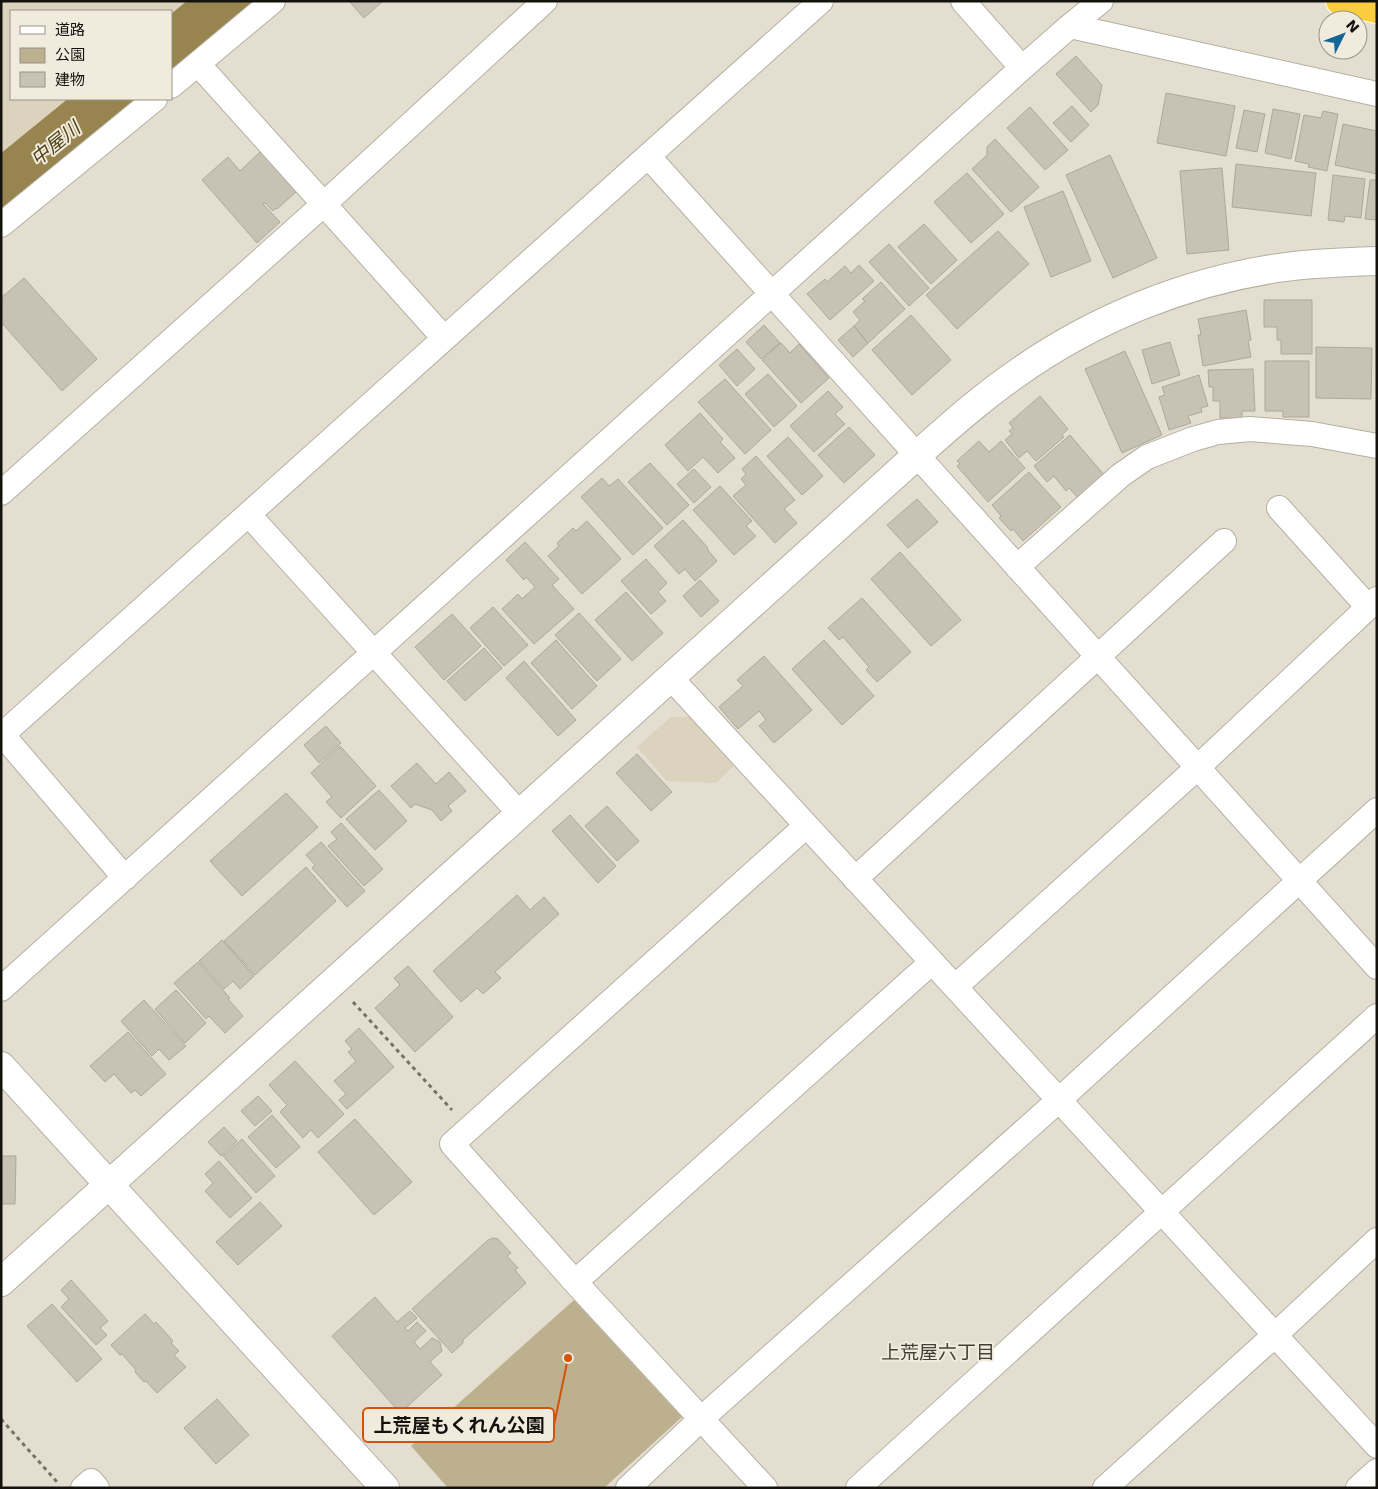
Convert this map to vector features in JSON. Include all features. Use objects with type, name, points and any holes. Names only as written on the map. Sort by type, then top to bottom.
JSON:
[{"type":"highway","points":[[1340,1],[1377,9]]},
{"type":"street","points":[[172,85],[273,1]]},
{"type":"street","points":[[1,493],[324,204],[546,1]]},
{"type":"street","points":[[125,878],[2,734],[821,1]]},
{"type":"street","points":[[963,1],[1022,68]]},
{"type":"street","points":[[1,989],[1022,68],[1102,1]]},
{"type":"street","points":[[1070,26],[1377,94]]},
{"type":"street","points":[[198,64],[444,338]]},
{"type":"street","points":[[1,225],[155,100]]},
{"type":"street","points":[[648,156],[1377,967]]},
{"type":"street","points":[[1,1282],[916,456],[965,413],[1016,373],[1093,328],[1133,309],[1174,293],[1225,279],[1277,268],[1327,262],[1377,261]]},
{"type":"street","points":[[1017,567],[1122,475],[1147,457],[1193,439],[1218,432],[1250,429],[1312,434],[1377,446]]},
{"type":"street","points":[[956,987],[1198,768],[1372,603],[1279,508]]},
{"type":"street","points":[[250,514],[520,814]]},
{"type":"street","points":[[855,879],[1224,541]]},
{"type":"street","points":[[670,677],[1377,1446]]},
{"type":"street","points":[[628,1488],[701,1420],[1059,1100],[1377,810]]},
{"type":"street","points":[[765,1488],[575,1282],[452,1144],[806,826]]},
{"type":"street","points":[[575,1282],[932,962]]},
{"type":"street","points":[[858,1488],[1377,1016]]},
{"type":"street","points":[[1,1066],[385,1488]]},
{"type":"street","points":[[1105,1488],[1377,1240]]},
{"type":"street","points":[[1358,1488],[1377,1470]]},
{"type":"street","points":[[83,1488],[91,1481],[97,1488]]},
{"type":"path","points":[[349,998],[469,1129]]},
{"type":"path","points":[[1,1419],[62,1488]]},
{"type":"shaded area","points":[[1,1],[190,1],[172,16],[172,10],[10,10],[10,100],[71,100],[1,158]]},
{"type":"shaded area","points":[[671,717],[690,717],[734,766],[716,783],[667,781],[637,747]]},
{"type":"green space","points":[[574,1300],[682,1417],[604,1488],[448,1488],[411,1446]]},
{"type":"building","points":[[349,1],[383,1],[364,18]]},
{"type":"building","points":[[1076,56],[1102,85],[1098,105],[1091,112],[1056,74]]},
{"type":"building","points":[[1166,93],[1235,106],[1226,156],[1157,143]]},
{"type":"building","points":[[1072,106],[1089,125],[1071,142],[1053,123]]},
{"type":"building","points":[[1030,107],[1068,150],[1045,170],[1007,128]]},
{"type":"building","points":[[1273,109],[1300,114],[1291,159],[1265,153]]},
{"type":"building","points":[[1244,110],[1265,114],[1257,152],[1236,148]]},
{"type":"building","points":[[1323,111],[1338,114],[1327,171],[1308,167],[1309,164],[1295,161],[1304,115],[1321,118]]},
{"type":"building","points":[[1343,124],[1377,131],[1377,174],[1335,165]]},
{"type":"building","points":[[995,139],[1039,187],[1011,212],[972,169],[987,155],[987,147]]},
{"type":"building","points":[[261,151],[297,191],[273,211],[265,203],[263,204],[280,222],[257,243],[202,180],[228,157],[240,171]]},
{"type":"building","points":[[1110,155],[1157,258],[1113,278],[1066,175]]},
{"type":"building","points":[[1236,164],[1316,173],[1311,216],[1232,207]]},
{"type":"building","points":[[1222,168],[1229,250],[1187,254],[1180,171]]},
{"type":"building","points":[[967,173],[1004,214],[971,243],[934,202]]},
{"type":"building","points":[[1333,175],[1365,179],[1361,218],[1345,216],[1344,222],[1328,220]]},
{"type":"building","points":[[1370,180],[1377,180],[1377,220],[1365,219]]},
{"type":"building","points":[[1063,191],[1091,261],[1051,277],[1024,207]]},
{"type":"building","points":[[924,224],[957,260],[931,284],[898,247]]},
{"type":"building","points":[[998,231],[1029,264],[957,329],[926,295]]},
{"type":"building","points":[[889,244],[929,288],[909,306],[869,262]]},
{"type":"building","points":[[859,265],[874,281],[830,320],[807,294],[825,279],[827,282],[845,266],[851,273]]},
{"type":"building","points":[[24,278],[97,359],[62,391],[1,322],[1,298]]},
{"type":"building","points":[[881,282],[905,309],[868,343],[854,326],[860,320],[853,312],[865,301],[862,299]]},
{"type":"building","points":[[1264,300],[1312,300],[1312,354],[1281,354],[1281,340],[1277,340],[1277,327],[1264,327]]},
{"type":"building","points":[[1246,310],[1251,340],[1248,341],[1251,357],[1203,366],[1198,335],[1201,335],[1198,319]]},
{"type":"building","points":[[911,315],[951,360],[912,395],[872,350]]},
{"type":"building","points":[[764,325],[780,343],[761,359],[746,342]]},
{"type":"building","points":[[854,326],[868,343],[853,357],[838,340]]},
{"type":"building","points":[[1170,342],[1180,375],[1152,384],[1142,350]]},
{"type":"building","points":[[781,343],[790,353],[799,344],[829,378],[801,403],[762,360]]},
{"type":"building","points":[[1316,347],[1372,348],[1371,399],[1316,398]]},
{"type":"building","points":[[737,349],[755,369],[737,386],[719,365]]},
{"type":"building","points":[[1125,351],[1162,435],[1122,453],[1085,369]]},
{"type":"building","points":[[1265,361],[1309,361],[1309,417],[1283,417],[1283,411],[1265,411]]},
{"type":"building","points":[[1253,369],[1255,411],[1242,411],[1242,418],[1220,418],[1220,401],[1213,401],[1213,387],[1209,387],[1208,370]]},
{"type":"building","points":[[768,374],[797,406],[774,427],[745,394]]},
{"type":"building","points":[[1199,375],[1208,406],[1201,408],[1202,412],[1188,416],[1191,423],[1169,430],[1159,397],[1165,395],[1162,387]]},
{"type":"building","points":[[725,379],[771,430],[745,454],[698,402]]},
{"type":"building","points":[[828,391],[843,407],[835,414],[845,424],[814,452],[790,426]]},
{"type":"building","points":[[1040,396],[1068,429],[1062,435],[1064,437],[1036,461],[1027,451],[1019,458],[1005,440],[1012,434],[1009,431],[1013,428],[1009,423]]},
{"type":"building","points":[[700,413],[723,439],[720,442],[735,458],[718,473],[703,457],[688,471],[665,445]]},
{"type":"building","points":[[849,427],[875,455],[844,483],[818,455]]},
{"type":"building","points":[[1070,435],[1105,476],[1078,498],[1069,488],[1066,491],[1054,476],[1047,482],[1034,466]]},
{"type":"building","points":[[788,437],[823,476],[802,495],[767,456]]},
{"type":"building","points":[[979,441],[989,452],[1001,441],[1025,468],[988,502],[957,466],[960,464],[957,461]]},
{"type":"building","points":[[756,456],[795,500],[784,509],[797,523],[775,543],[733,496],[746,485],[741,479],[746,474],[742,469]]},
{"type":"building","points":[[650,463],[689,505],[667,525],[628,482]]},
{"type":"building","points":[[694,469],[711,487],[694,503],[677,484]]},
{"type":"building","points":[[1029,472],[1061,507],[1023,541],[1013,529],[1011,531],[999,518],[1001,516],[992,505]]},
{"type":"building","points":[[602,478],[609,486],[618,479],[663,528],[633,555],[581,497]]},
{"type":"building","points":[[720,486],[752,521],[746,526],[756,536],[734,555],[693,510]]},
{"type":"building","points":[[917,499],[938,522],[908,548],[887,525]]},
{"type":"building","points":[[683,520],[717,561],[695,581],[685,569],[679,574],[654,546]]},
{"type":"building","points":[[587,521],[621,559],[582,594],[548,556],[559,546],[557,543],[573,528],[576,531]]},
{"type":"building","points":[[525,542],[559,579],[552,585],[574,609],[534,644],[502,609],[518,594],[522,599],[535,587],[526,577],[524,580],[506,560]]},
{"type":"building","points":[[900,552],[961,620],[931,646],[871,579]]},
{"type":"building","points":[[646,559],[667,583],[658,592],[666,601],[651,614],[621,581]]},
{"type":"building","points":[[700,580],[719,601],[701,617],[683,596]]},
{"type":"building","points":[[626,592],[663,633],[632,661],[595,620]]},
{"type":"building","points":[[862,598],[911,652],[877,682],[866,670],[869,667],[843,637],[839,640],[828,628]]},
{"type":"building","points":[[493,607],[528,645],[504,666],[470,628]]},
{"type":"building","points":[[579,613],[621,659],[597,681],[555,635]]},
{"type":"building","points":[[452,614],[481,646],[444,680],[415,647]]},
{"type":"building","points":[[556,640],[597,686],[572,709],[531,663]]},
{"type":"building","points":[[824,640],[874,696],[842,725],[792,669]]},
{"type":"building","points":[[484,648],[502,668],[465,701],[447,681]]},
{"type":"building","points":[[764,656],[812,710],[774,743],[759,726],[766,720],[759,711],[738,729],[719,707],[743,686],[737,680]]},
{"type":"building","points":[[524,661],[576,720],[558,736],[506,678]]},
{"type":"building","points":[[326,726],[341,743],[319,763],[304,745]]},
{"type":"building","points":[[340,746],[376,786],[341,818],[326,802],[332,797],[311,773]]},
{"type":"building","points":[[637,754],[672,792],[651,811],[616,773]]},
{"type":"building","points":[[417,763],[436,784],[449,772],[466,791],[448,806],[452,811],[441,821],[432,810],[415,804],[411,808],[391,786]]},
{"type":"building","points":[[379,790],[407,821],[375,850],[346,819]]},
{"type":"building","points":[[286,793],[318,827],[242,896],[210,861]]},
{"type":"building","points":[[607,806],[639,841],[617,861],[585,826]]},
{"type":"building","points":[[570,815],[616,866],[598,883],[552,831]]},
{"type":"building","points":[[341,823],[383,869],[364,886],[328,846],[337,839],[331,832]]},
{"type":"building","points":[[321,842],[365,891],[347,907],[312,868],[315,865],[306,855]]},
{"type":"building","points":[[306,867],[336,901],[255,975],[224,941]]},
{"type":"building","points":[[517,895],[530,910],[544,897],[559,914],[495,972],[501,978],[483,994],[477,988],[461,1002],[433,971]]},
{"type":"building","points":[[222,940],[254,976],[240,989],[233,981],[224,989],[199,961]]},
{"type":"building","points":[[198,962],[230,998],[228,999],[243,1016],[225,1033],[209,1016],[206,1019],[174,983]]},
{"type":"building","points":[[408,966],[453,1017],[415,1052],[375,1008],[400,985],[394,978]]},
{"type":"building","points":[[176,990],[206,1023],[185,1043],[155,1009]]},
{"type":"building","points":[[144,1000],[186,1046],[169,1060],[159,1049],[152,1056],[121,1021]]},
{"type":"building","points":[[359,1028],[394,1067],[347,1109],[339,1100],[346,1094],[334,1081],[356,1061],[348,1052],[352,1049],[345,1041]]},
{"type":"building","points":[[128,1032],[166,1074],[141,1096],[135,1090],[131,1093],[114,1074],[105,1082],[90,1066]]},
{"type":"building","points":[[295,1061],[344,1114],[318,1138],[311,1130],[303,1138],[280,1112],[287,1105],[269,1085]]},
{"type":"building","points":[[258,1096],[272,1111],[255,1126],[241,1111]]},
{"type":"building","points":[[272,1115],[300,1147],[276,1168],[248,1137]]},
{"type":"building","points":[[355,1119],[412,1182],[374,1215],[318,1152]]},
{"type":"building","points":[[224,1127],[237,1141],[221,1156],[208,1142]]},
{"type":"building","points":[[242,1139],[275,1176],[256,1193],[223,1156]]},
{"type":"building","points":[[1,1156],[16,1156],[15,1204],[1,1204]]},
{"type":"building","points":[[219,1161],[252,1198],[230,1218],[205,1191],[213,1183],[205,1174]]},
{"type":"building","points":[[260,1202],[282,1226],[238,1265],[216,1242]]},
{"type":"building","points":[[498,1239],[511,1253],[507,1256],[518,1268],[515,1270],[526,1283],[463,1340],[463,1343],[452,1353],[412,1309],[488,1240]]},
{"type":"building","points":[[71,1280],[108,1321],[100,1328],[107,1335],[96,1345],[61,1307],[69,1299],[61,1290]]},
{"type":"building","points":[[375,1297],[397,1322],[410,1311],[417,1318],[405,1328],[408,1331],[417,1322],[426,1331],[414,1342],[420,1349],[432,1338],[440,1342],[442,1351],[430,1362],[442,1375],[400,1413],[332,1336]]},
{"type":"building","points":[[52,1304],[102,1359],[77,1382],[27,1326]]},
{"type":"building","points":[[145,1314],[154,1324],[156,1322],[173,1341],[171,1343],[179,1351],[174,1355],[186,1367],[157,1393],[146,1381],[144,1382],[122,1354],[120,1355],[111,1345]]},
{"type":"building","points":[[217,1399],[249,1435],[216,1464],[184,1428]]},
{"type":"waterway","name":"中屋川","points":[[172,46],[227,1]]},
{"type":"waterway","name":"中屋川","points":[[1,186],[107,100]]},
{"type":"place","name":"上荒屋もくれん公園","points":[[568,1358]]},
{"type":"district","name":"上荒屋六丁目","points":[[938,1352]]}]
